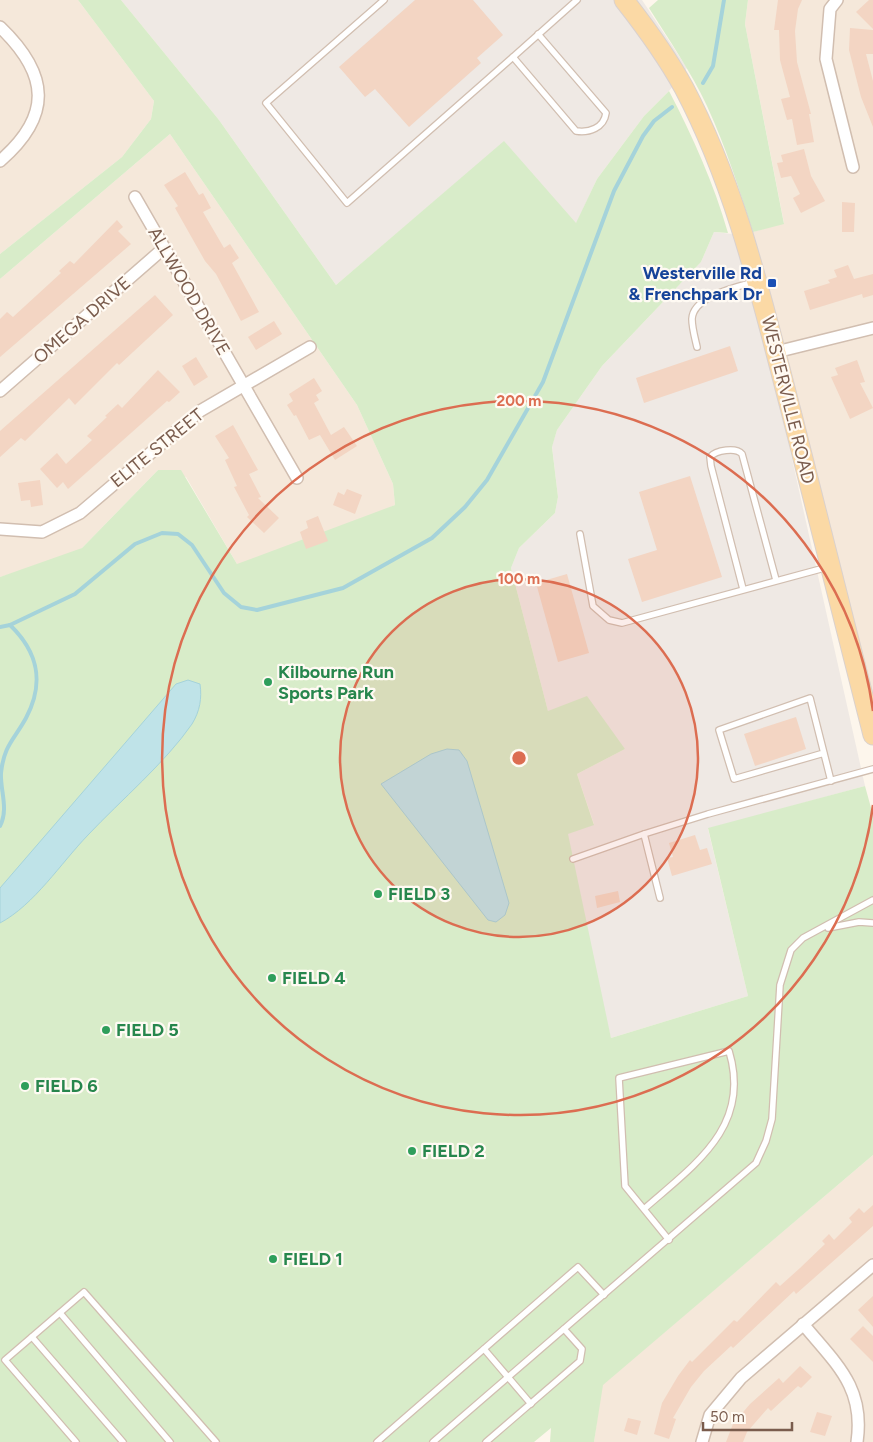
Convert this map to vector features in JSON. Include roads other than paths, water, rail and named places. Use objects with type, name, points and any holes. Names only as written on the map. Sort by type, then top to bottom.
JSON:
[{"type":"main road","name":"WESTERVILLE ROAD","points":[[624,0],[646,27],[686,91],[716,158],[741,228],[776,352],[873,735]]},
{"type":"street","points":[[837,0],[830,9],[826,59],[853,167]]},
{"type":"street","points":[[0,27],[24,55],[36,83],[39,104],[32,125],[19,145],[0,161]]},
{"type":"street","name":"ALLWOOD DRIVE","points":[[135,196],[297,478]]},
{"type":"street","name":"OMEGA DRIVE","points":[[0,391],[164,248]]},
{"type":"street","points":[[776,352],[873,328]]},
{"type":"street","name":"ELITE STREET","points":[[0,529],[42,532],[80,513],[183,423],[310,347]]},
{"type":"street","points":[[702,1442],[710,1415],[741,1378],[873,1265]]},
{"type":"street","points":[[803,1324],[848,1379],[859,1409],[857,1442]]},
{"type":"lane","points":[[384,0],[266,103],[347,203],[577,0]]},
{"type":"lane","points":[[513,57],[576,131],[586,133],[596,128],[605,119],[606,113],[538,34]]},
{"type":"lane","points":[[697,347],[692,318],[698,306],[714,295],[756,281]]},
{"type":"lane","points":[[743,589],[711,466],[710,457],[713,454],[734,450],[742,454],[776,580]]},
{"type":"lane","points":[[580,534],[593,606],[609,620],[622,623],[830,567]]},
{"type":"lane","points":[[824,753],[734,779],[720,730],[810,698],[832,781]]},
{"type":"lane","points":[[573,859],[708,814],[873,769]]},
{"type":"lane","points":[[644,834],[660,898]]},
{"type":"lane","points":[[433,1442],[756,1163],[766,1141],[772,1119],[778,1011],[784,970],[791,950],[803,938],[821,930],[873,900]]},
{"type":"lane","points":[[821,930],[859,922],[873,923]]},
{"type":"lane","points":[[644,1210],[706,1154],[719,1137],[733,1104],[735,1085],[734,1065],[729,1051],[619,1078],[625,1186],[644,1210],[668,1240]]},
{"type":"lane","points":[[377,1442],[578,1267],[604,1295]]},
{"type":"lane","points":[[76,1442],[5,1360],[84,1292],[216,1442]]},
{"type":"lane","points":[[60,1313],[170,1442]]},
{"type":"lane","points":[[486,1442],[580,1361],[582,1349],[564,1329]]},
{"type":"lane","points":[[32,1337],[123,1442]]},
{"type":"lane","points":[[484,1349],[531,1404]]},
{"type":"water","points":[[188,680],[200,684],[201,694],[199,709],[195,719],[181,739],[156,767],[88,835],[36,895],[0,923],[0,888],[176,684]]},
{"type":"water","points":[[447,749],[459,750],[467,761],[509,903],[505,915],[496,922],[488,920],[381,784],[431,754]]},
{"type":"waterway","points":[[703,83],[713,66],[724,0]]},
{"type":"waterway","points":[[0,627],[10,625],[75,594],[135,544],[162,533],[178,534],[192,545],[224,593],[241,607],[257,610],[343,588],[432,538],[465,507],[487,480],[543,382],[614,191],[643,136],[654,121],[672,107]]},
{"type":"waterway","points":[[0,826],[4,813],[1,779],[4,756],[32,705],[37,680],[36,668],[27,646],[10,625]]},
{"type":"place","name":"Westerville Rd & Frenchpark Dr","points":[[772,283]]},
{"type":"place","name":"Kilbourne Run Sports Park","points":[[268,682]]},
{"type":"place","name":"FIELD 3","points":[[378,894]]},
{"type":"place","name":"FIELD 4","points":[[272,978]]},
{"type":"place","name":"FIELD 5","points":[[106,1030]]},
{"type":"place","name":"FIELD 6","points":[[25,1086]]},
{"type":"place","name":"FIELD 2","points":[[412,1151]]},
{"type":"place","name":"FIELD 1","points":[[273,1259]]}]
